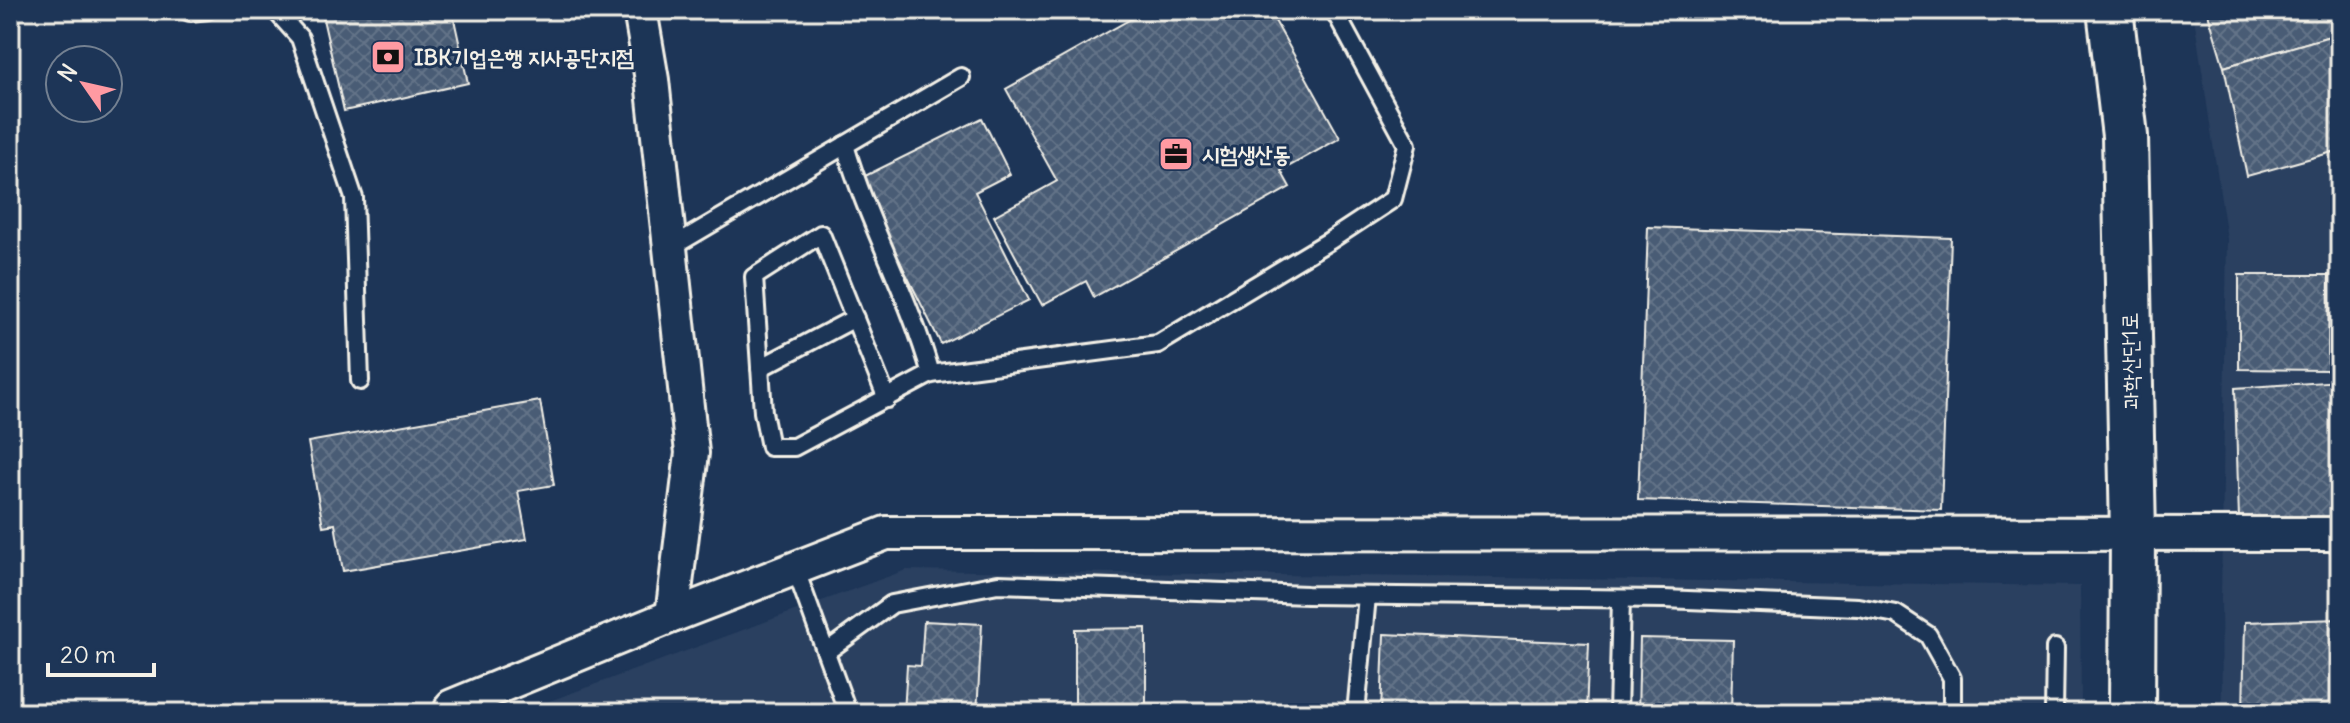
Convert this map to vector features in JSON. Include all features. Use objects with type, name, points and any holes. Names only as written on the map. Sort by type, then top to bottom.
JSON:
[{"type":"main road","name":"과학산단1로","points":[[2110,10],[2125,136],[2133,535],[2132,713]]},
{"type":"street","points":[[640,10],[652,80],[692,453],[672,616]]},
{"type":"street","points":[[454,713],[452,706],[886,533],[2340,534]]},
{"type":"lane","points":[[185,10],[208,10]]},
{"type":"lane","points":[[275,10],[300,38],[354,198],[360,381]]},
{"type":"lane","points":[[887,399],[821,234],[754,277],[763,412],[770,447],[794,447],[887,399],[931,374],[1158,344],[1393,199],[1407,145],[1334,10]]},
{"type":"lane","points":[[670,248],[961,77]]},
{"type":"lane","points":[[845,145],[858,189],[919,330],[931,374]]},
{"type":"lane","points":[[760,368],[855,318]]},
{"type":"lane","points":[[795,568],[848,713]]},
{"type":"lane","points":[[826,652],[892,604],[998,584],[1858,607],[1896,614],[1928,635],[1952,678],[1952,713]]},
{"type":"lane","points":[[1356,713],[1367,596]]},
{"type":"lane","points":[[1618,713],[1621,599]]},
{"type":"lane","points":[[2054,713],[2055,648]]},
{"type":"shaded area","points":[[2193,10],[2340,10],[2340,713],[2222,713],[2227,239]]},
{"type":"shaded area","points":[[906,570],[2080,586],[2081,713],[517,713]]},
{"type":"building","points":[[321,10],[452,10],[468,83],[344,111]]},
{"type":"building","name":"시험생산동","points":[[1147,10],[1269,10],[1340,138],[1281,171],[1290,187],[1094,297],[1086,281],[1042,305],[994,216],[1057,181],[1006,89]]},
{"type":"building","points":[[2207,10],[2340,10],[2340,33],[2224,67]]},
{"type":"building","points":[[2340,33],[2340,150],[2247,176],[2224,67]]},
{"type":"building","points":[[982,118],[1010,174],[975,192],[1029,300],[941,344],[859,179]]},
{"type":"building","points":[[1648,227],[1951,238],[1941,510],[1638,500]]},
{"type":"building","points":[[2239,275],[2329,275],[2328,370],[2239,369]]},
{"type":"building","points":[[2340,381],[2340,519],[2239,520],[2235,388]]},
{"type":"building","points":[[540,401],[554,485],[518,491],[527,539],[343,571],[335,524],[323,526],[308,442]]},
{"type":"building","points":[[2340,619],[2340,713],[2243,713],[2245,622]]},
{"type":"building","points":[[924,621],[982,624],[977,713],[904,713],[907,665],[921,666]]},
{"type":"building","points":[[1146,628],[1146,713],[1075,713],[1075,629]]},
{"type":"building","points":[[1384,634],[1589,643],[1586,713],[1381,713]]},
{"type":"building","points":[[1640,638],[1733,640],[1731,713],[1638,713]]},
{"type":"place","name":"IBK기업은행 지사공단지점","points":[[388,57]]},
{"type":"place","name":"시험생산동","points":[[1176,154]]}]
